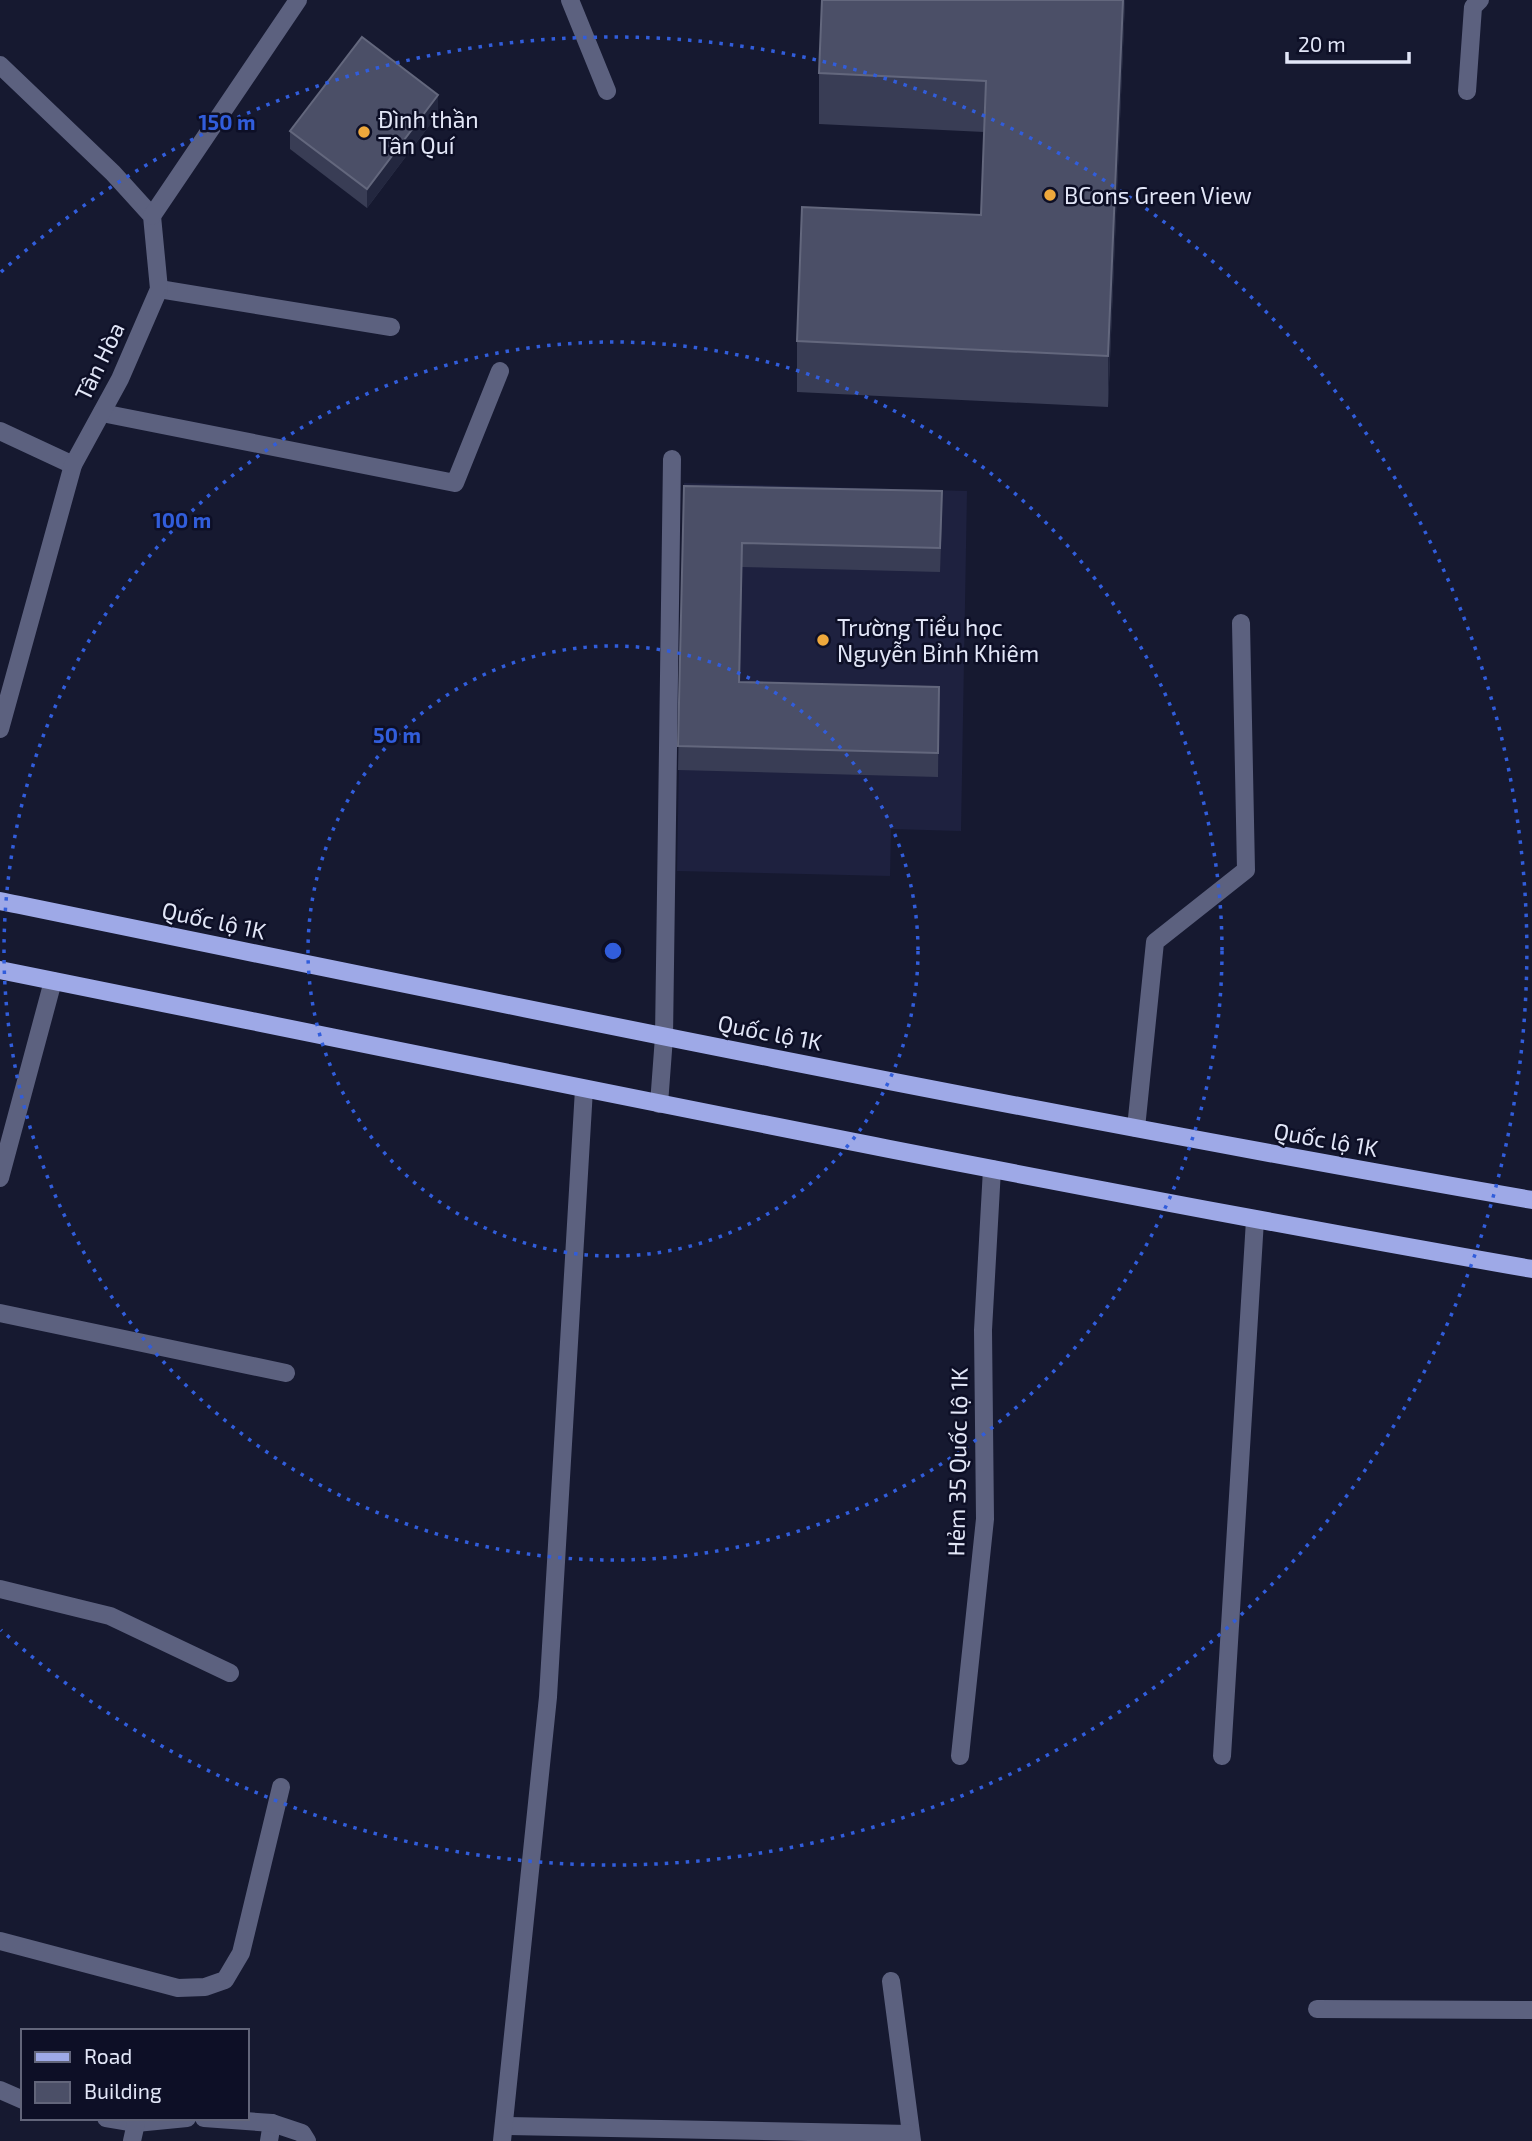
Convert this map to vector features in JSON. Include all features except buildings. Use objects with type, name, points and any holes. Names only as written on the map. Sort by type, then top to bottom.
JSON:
[{"type":"main road","name":"Quốc lộ 1K","points":[[0,901],[664,1037],[1136,1128],[1532,1200]]},
{"type":"main road","points":[[0,970],[992,1169],[1255,1220],[1532,1269]]},
{"type":"street","points":[[0,65],[113,173],[152,216],[298,0]]},
{"type":"street","points":[[570,0],[607,91]]},
{"type":"street","points":[[1467,91],[1473,8],[1480,0]]},
{"type":"street","name":"Tân Hòa","points":[[0,729],[73,466],[120,379],[159,289],[152,216]]},
{"type":"street","points":[[159,289],[391,327]]},
{"type":"street","points":[[102,413],[455,483],[500,371]]},
{"type":"street","points":[[0,431],[73,466]]},
{"type":"street","points":[[659,1104],[664,1037],[672,459]]},
{"type":"street","points":[[1136,1128],[1155,942],[1246,870],[1241,623]]},
{"type":"street","points":[[0,1178],[53,981]]},
{"type":"street","points":[[584,1089],[548,1697],[503,2134],[911,2137],[891,1982]]},
{"type":"street","name":"Hẻm 35 Quốc lộ 1K","points":[[960,1756],[985,1519],[983,1330],[992,1169]]},
{"type":"street","points":[[1222,1756],[1255,1220]]},
{"type":"street","points":[[0,1313],[286,1373]]},
{"type":"street","points":[[0,1589],[110,1616],[230,1673]]},
{"type":"street","points":[[0,1941],[178,1988],[205,1987],[225,1980],[241,1953],[281,1787]]},
{"type":"street","points":[[1317,2009],[1532,2010]]},
{"type":"street","points":[[0,2090],[21,2098]]},
{"type":"street","points":[[118,2120],[136,2123],[167,2120]]},
{"type":"street","points":[[214,2120],[271,2132],[302,2133],[307,2141]]},
{"type":"street","points":[[132,2141],[136,2123]]},
{"type":"shaded area","name":"Trường Tiểu học Nguyễn Bỉnh Khiêm","points":[[684,483],[967,491],[961,831],[891,829],[890,876],[677,871]]},
{"type":"place","name":"Đình thần Tân Quí","points":[[364,132]]},
{"type":"place","name":"BCons Green View","points":[[1050,195]]},
{"type":"place","name":"Trường Tiểu học Nguyễn Bỉnh Khiêm","points":[[823,640]]}]
